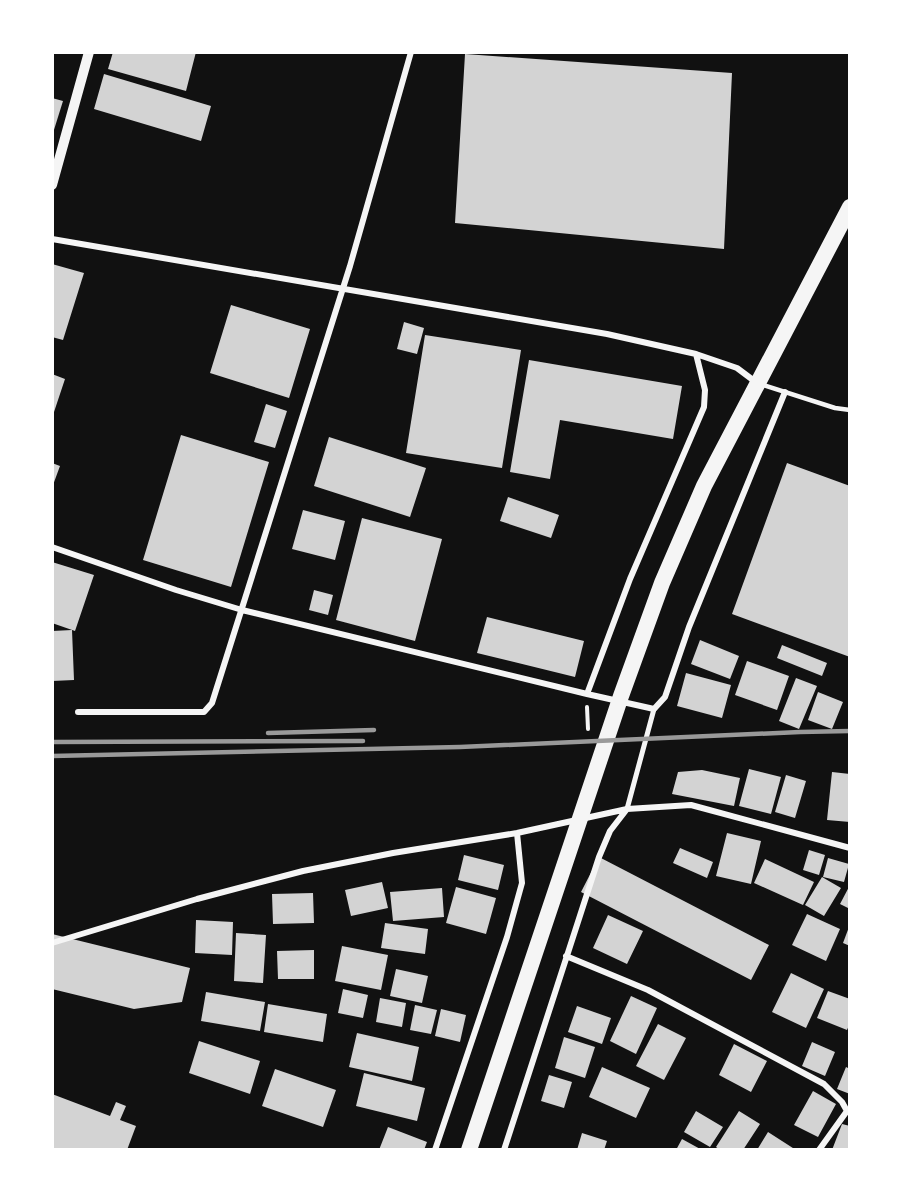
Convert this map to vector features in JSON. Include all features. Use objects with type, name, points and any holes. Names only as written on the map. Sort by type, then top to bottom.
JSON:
[{"type":"highway","points":[[470,1149],[621,696],[662,583],[704,486],[849,207]]},
{"type":"street","points":[[52,185],[89,52]]},
{"type":"street","points":[[78,712],[204,711],[212,703],[342,290],[411,52]]},
{"type":"street","points":[[52,239],[607,334],[696,354],[737,368],[757,383]]},
{"type":"street","points":[[587,694],[630,579],[704,407],[705,390],[696,354]]},
{"type":"street","points":[[504,1149],[599,857],[610,831],[627,809],[654,709],[665,697],[689,627],[785,392]]},
{"type":"street","points":[[52,547],[242,610],[654,709]]},
{"type":"street","points":[[52,943],[197,898],[303,871],[393,853],[517,833],[627,809],[690,805],[849,848]]},
{"type":"street","points":[[435,1149],[507,937],[522,883],[517,833]]},
{"type":"street","points":[[566,956],[648,990],[824,1084],[848,1111],[819,1149]]},
{"type":"lane","points":[[757,383],[835,408],[849,410]]},
{"type":"building","points":[[113,52],[196,52],[186,91],[108,69]]},
{"type":"building","points":[[465,54],[732,73],[724,249],[455,223]]},
{"type":"building","points":[[104,74],[211,106],[201,141],[94,109]]},
{"type":"building","points":[[52,98],[63,101],[53,133],[52,133]]},
{"type":"building","points":[[52,264],[84,273],[63,340],[52,337]]},
{"type":"building","points":[[231,305],[310,329],[289,398],[210,373]]},
{"type":"building","points":[[404,322],[424,328],[417,354],[397,349]]},
{"type":"building","points":[[425,335],[521,350],[502,468],[406,453]]},
{"type":"building","points":[[529,360],[682,386],[673,439],[560,420],[550,479],[510,472]]},
{"type":"building","points":[[52,374],[65,379],[53,415],[52,415]]},
{"type":"building","points":[[266,404],[287,411],[275,448],[254,442]]},
{"type":"building","points":[[181,435],[269,462],[231,587],[143,560]]},
{"type":"building","points":[[329,437],[426,468],[410,517],[314,486]]},
{"type":"building","points":[[52,463],[60,466],[53,485],[52,485]]},
{"type":"building","points":[[787,463],[850,486],[850,657],[732,614]]},
{"type":"building","points":[[508,497],[559,515],[551,538],[500,521]]},
{"type":"building","points":[[303,510],[345,521],[335,560],[292,549]]},
{"type":"building","points":[[362,518],[442,539],[415,641],[336,620]]},
{"type":"building","points":[[52,562],[94,575],[75,631],[52,623]]},
{"type":"building","points":[[314,590],[333,595],[328,615],[309,610]]},
{"type":"building","points":[[487,617],[584,641],[575,677],[477,653]]},
{"type":"building","points":[[72,630],[74,680],[52,681],[52,631]]},
{"type":"building","points":[[700,640],[739,656],[730,679],[691,664]]},
{"type":"building","points":[[782,645],[827,663],[822,676],[777,658]]},
{"type":"building","points":[[747,661],[789,676],[777,710],[735,695]]},
{"type":"building","points":[[686,673],[731,685],[722,718],[677,706]]},
{"type":"building","points":[[796,678],[817,686],[799,729],[779,721]]},
{"type":"building","points":[[818,692],[843,702],[832,729],[808,720]]},
{"type":"building","points":[[749,769],[781,777],[771,814],[739,806]]},
{"type":"building","points":[[702,770],[740,778],[734,806],[672,794],[678,772]]},
{"type":"building","points":[[832,772],[850,774],[850,822],[827,820]]},
{"type":"building","points":[[786,775],[806,781],[795,818],[775,812]]},
{"type":"building","points":[[727,833],[761,841],[751,884],[716,876]]},
{"type":"building","points":[[680,848],[713,862],[707,878],[673,863]]},
{"type":"building","points":[[809,850],[825,855],[819,875],[803,870]]},
{"type":"building","points":[[464,855],[504,865],[498,890],[458,880]]},
{"type":"building","points":[[599,857],[769,945],[751,980],[581,892]]},
{"type":"building","points":[[828,858],[849,864],[844,882],[823,877]]},
{"type":"building","points":[[765,859],[814,882],[803,905],[754,883]]},
{"type":"building","points":[[822,877],[841,888],[824,916],[805,905]]},
{"type":"building","points":[[382,882],[388,908],[351,916],[345,890]]},
{"type":"building","points":[[850,885],[850,909],[840,904]]},
{"type":"building","points":[[456,887],[496,898],[486,934],[446,923]]},
{"type":"building","points":[[442,888],[444,917],[393,921],[390,892]]},
{"type":"building","points":[[313,893],[314,923],[273,924],[272,894]]},
{"type":"building","points":[[807,914],[840,929],[826,961],[792,945]]},
{"type":"building","points":[[608,915],[643,931],[627,964],[593,948]]},
{"type":"building","points":[[196,920],[233,922],[232,955],[195,953]]},
{"type":"building","points":[[385,923],[428,929],[425,954],[381,948]]},
{"type":"building","points":[[850,927],[850,946],[843,943]]},
{"type":"building","points":[[236,933],[266,935],[263,983],[234,981]]},
{"type":"building","points":[[52,934],[190,968],[182,1002],[134,1009],[52,989]]},
{"type":"building","points":[[342,946],[388,955],[381,990],[335,981]]},
{"type":"building","points":[[314,950],[314,979],[278,979],[277,951]]},
{"type":"building","points":[[396,969],[428,976],[422,1003],[390,996]]},
{"type":"building","points":[[791,973],[824,989],[806,1028],[772,1012]]},
{"type":"building","points":[[343,989],[368,995],[363,1018],[338,1013]]},
{"type":"building","points":[[828,991],[850,999],[850,1023],[847,1030],[817,1018]]},
{"type":"building","points":[[206,992],[265,1002],[260,1031],[201,1021]]},
{"type":"building","points":[[631,996],[657,1008],[636,1054],[610,1041]]},
{"type":"building","points":[[380,998],[406,1003],[402,1027],[376,1022]]},
{"type":"building","points":[[268,1004],[327,1014],[323,1042],[264,1032]]},
{"type":"building","points":[[415,1005],[437,1010],[431,1034],[410,1030]]},
{"type":"building","points":[[577,1006],[611,1018],[602,1044],[568,1032]]},
{"type":"building","points":[[441,1009],[466,1015],[460,1042],[435,1036]]},
{"type":"building","points":[[658,1024],[686,1038],[664,1080],[636,1066]]},
{"type":"building","points":[[357,1033],[419,1047],[412,1081],[349,1067]]},
{"type":"building","points":[[564,1037],[595,1047],[585,1078],[555,1068]]},
{"type":"building","points":[[199,1041],[260,1061],[250,1094],[189,1073]]},
{"type":"building","points":[[812,1042],[835,1052],[825,1076],[802,1066]]},
{"type":"building","points":[[734,1044],[767,1061],[751,1092],[719,1075]]},
{"type":"building","points":[[602,1067],[650,1088],[636,1118],[589,1097]]},
{"type":"building","points":[[846,1067],[850,1069],[850,1094],[837,1089]]},
{"type":"building","points":[[275,1069],[336,1090],[323,1127],[262,1106]]},
{"type":"building","points":[[364,1073],[425,1088],[417,1121],[356,1106]]},
{"type":"building","points":[[549,1075],[572,1082],[564,1108],[541,1101]]},
{"type":"building","points":[[813,1091],[836,1104],[818,1137],[794,1125]]},
{"type":"building","points":[[52,1094],[110,1116],[116,1102],[126,1106],[120,1120],[136,1126],[127,1150],[52,1149]]},
{"type":"building","points":[[696,1111],[723,1127],[710,1147],[684,1132]]},
{"type":"building","points":[[739,1111],[760,1124],[743,1150],[720,1150],[716,1147]]},
{"type":"building","points":[[842,1124],[850,1126],[850,1150],[832,1150]]},
{"type":"building","points":[[388,1127],[427,1142],[424,1150],[379,1150]]},
{"type":"building","points":[[768,1132],[796,1150],[757,1150]]},
{"type":"building","points":[[582,1133],[607,1141],[604,1150],[577,1150]]},
{"type":"building","points":[[682,1139],[702,1150],[676,1150]]},
{"type":"railway","points":[[268,733],[374,730]]},
{"type":"railway","points":[[52,756],[460,747],[850,731]]},
{"type":"railway","points":[[52,742],[363,741]]}]
